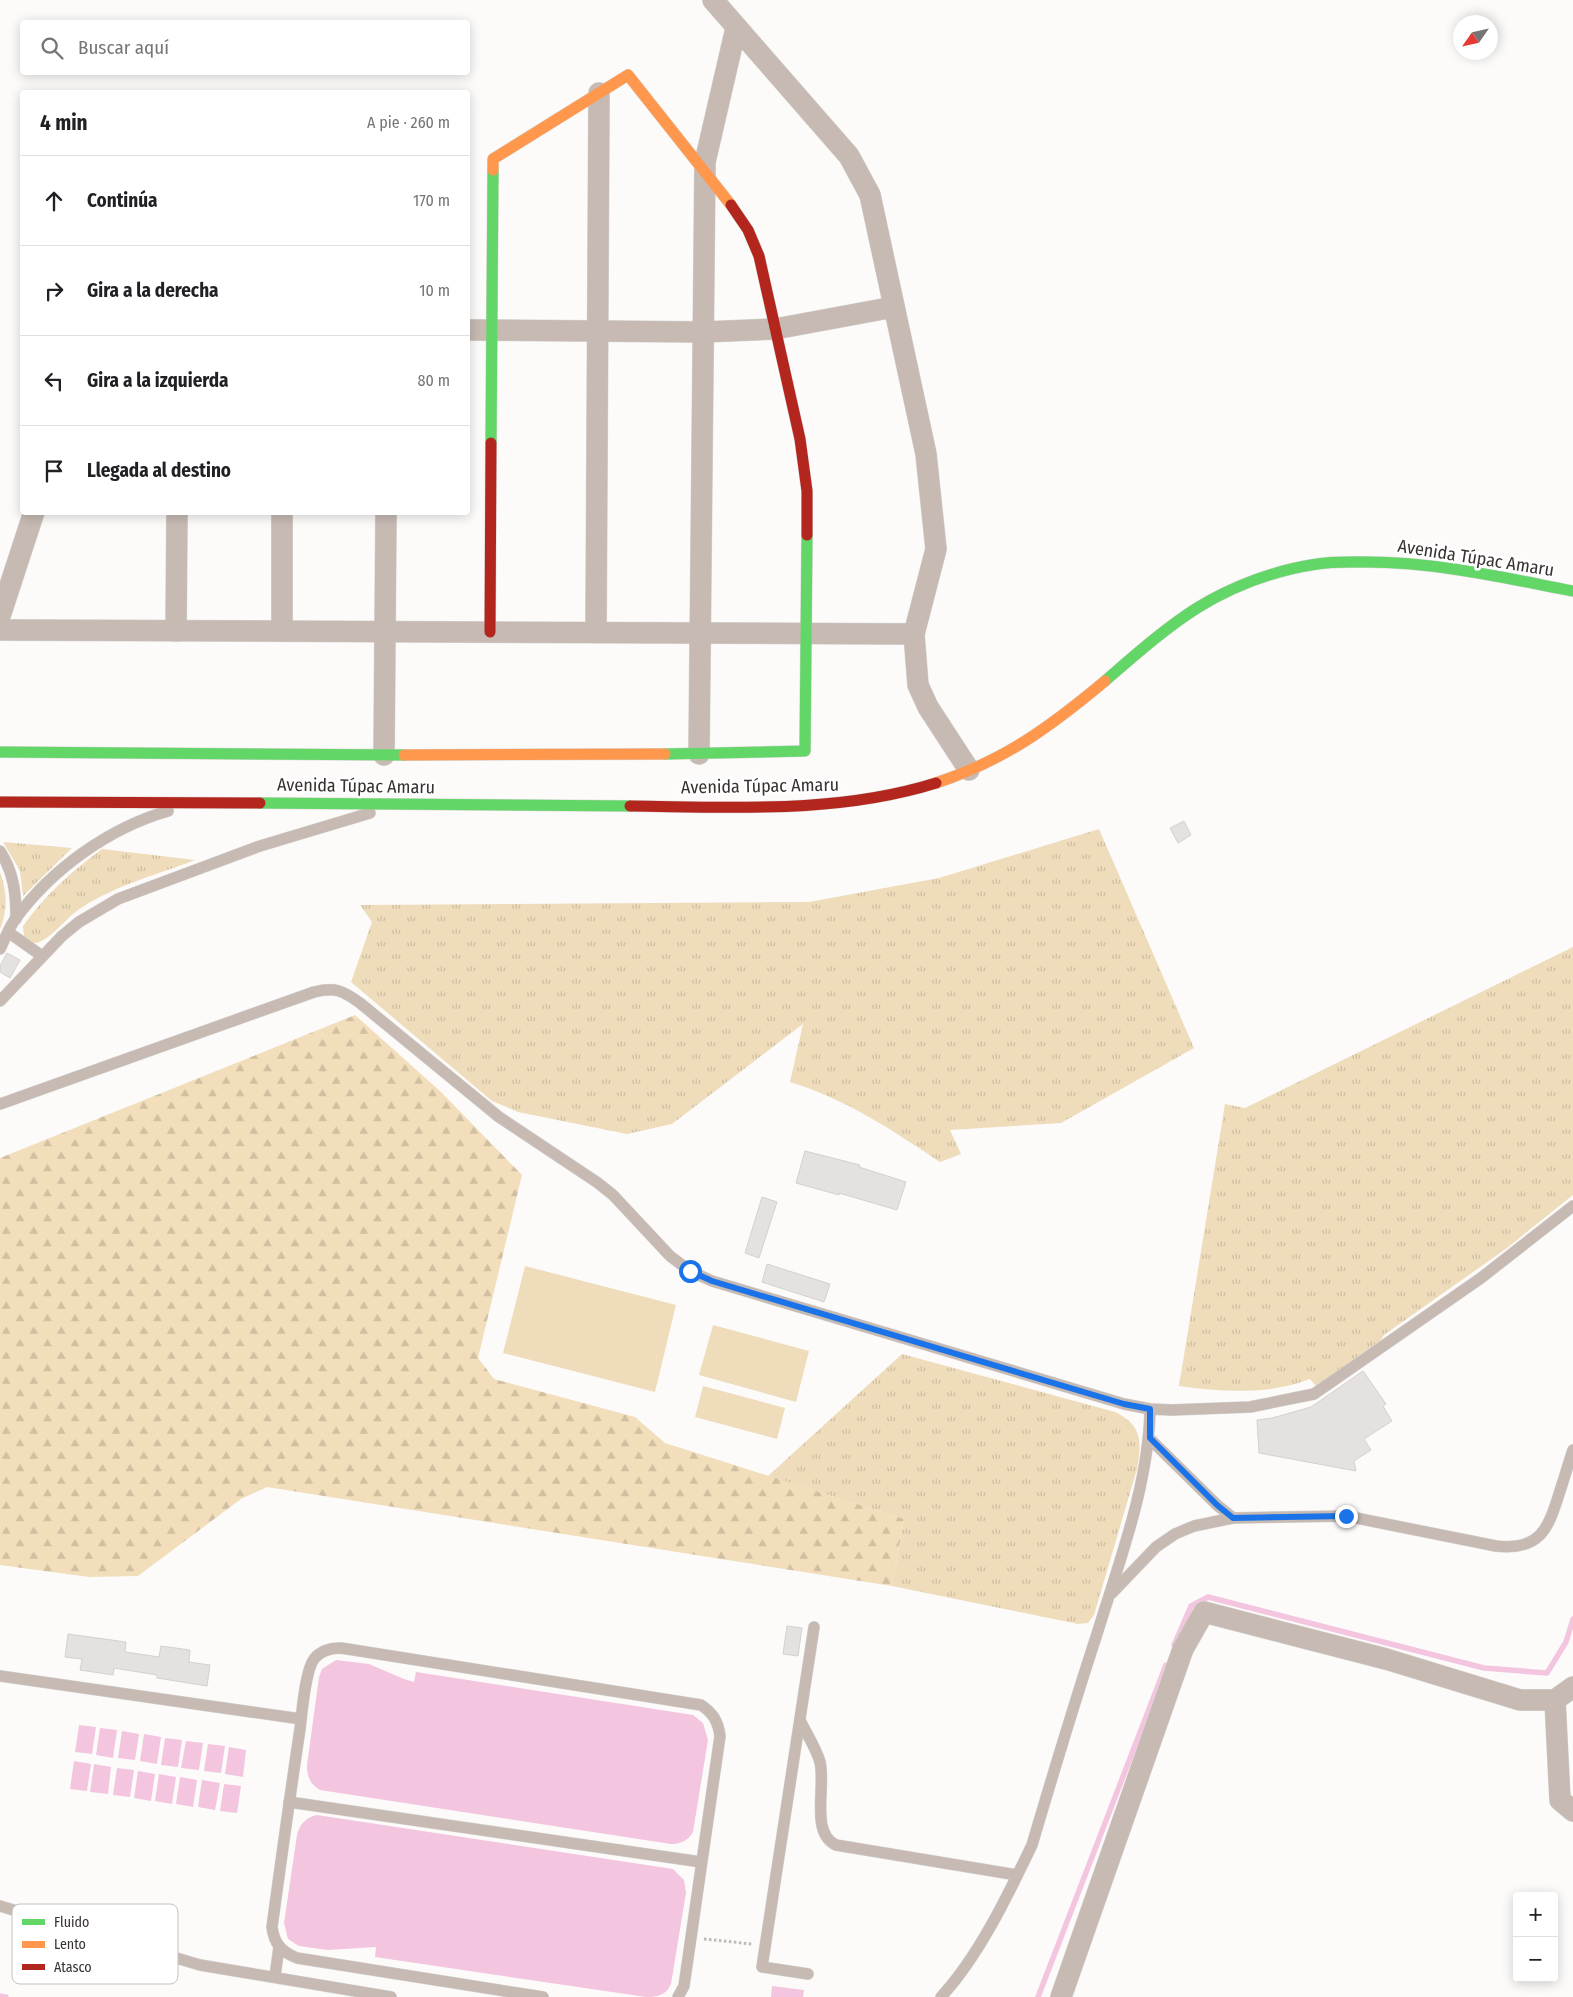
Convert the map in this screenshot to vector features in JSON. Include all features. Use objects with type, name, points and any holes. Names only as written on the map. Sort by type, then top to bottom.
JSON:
[{"type":"main road","points":[[0,752],[384,755],[699,754],[805,751],[806,491],[800,439],[759,256],[748,230],[705,172],[628,75],[493,159],[490,632]]},
{"type":"main road","name":"Avenida Túpac Amaru","points":[[0,802],[782,807],[851,801],[913,788],[969,770],[1009,751],[1046,728],[1183,618],[1222,595],[1264,577],[1319,564],[1382,562],[1434,566],[1573,590]]},
{"type":"street","points":[[713,0],[849,156],[870,195],[926,454],[936,549],[914,634],[918,685],[928,708],[969,770]]},
{"type":"street","points":[[699,754],[705,162],[736,28]]},
{"type":"street","points":[[596,632],[598,93]]},
{"type":"street","points":[[470,330],[703,332],[775,329],[894,307]]},
{"type":"street","points":[[0,616],[33,515]]},
{"type":"street","points":[[176,515],[176,631]]},
{"type":"street","points":[[282,515],[282,631]]},
{"type":"street","points":[[384,755],[386,515]]},
{"type":"street","points":[[0,630],[914,634]]},
{"type":"street","points":[[1061,1997],[1183,1649],[1204,1612],[1386,1659],[1520,1700],[1555,1700],[1573,1687]]},
{"type":"street","points":[[1555,1700],[1560,1800],[1573,1811]]},
{"type":"lane","points":[[0,949],[16,919],[62,870],[83,852],[104,838],[156,814],[202,802]]},
{"type":"lane","points":[[0,1001],[42,956],[79,922],[118,899],[260,846],[402,804]]},
{"type":"lane","points":[[0,851],[8,864],[14,880],[16,919]]},
{"type":"lane","points":[[8,932],[42,956]]},
{"type":"lane","points":[[0,1104],[314,992],[328,989],[338,990],[360,1003],[499,1117],[613,1195],[670,1256],[690,1271],[722,1284],[1124,1404],[1150,1409],[1250,1407],[1314,1394],[1481,1278],[1573,1206]]},
{"type":"lane","points":[[942,1997],[952,1986],[974,1952],[1032,1845],[1110,1596],[1144,1474],[1150,1438],[1150,1409]]},
{"type":"lane","points":[[1150,1438],[1217,1505],[1233,1518]]},
{"type":"lane","points":[[1110,1596],[1138,1564],[1156,1547],[1175,1534],[1194,1526],[1233,1518],[1346,1516],[1513,1548],[1529,1544],[1544,1532],[1552,1519],[1573,1450]]},
{"type":"lane","points":[[808,1974],[762,1967],[814,1627]]},
{"type":"lane","points":[[543,1997],[298,1958],[286,1954],[279,1947],[273,1938],[272,1927],[309,1667],[315,1657],[330,1648],[341,1648],[701,1705],[709,1710],[719,1726],[720,1736],[684,1986],[678,1997]]},
{"type":"lane","points":[[0,1676],[301,1719]]},
{"type":"lane","points":[[800,1720],[820,1761],[821,1826],[826,1838],[831,1842],[836,1845],[1017,1875]]},
{"type":"lane","points":[[290,1802],[701,1862]]},
{"type":"lane","points":[[0,1906],[12,1910]]},
{"type":"lane","points":[[275,1976],[279,1947]]},
{"type":"lane","points":[[178,1959],[200,1965],[275,1976],[391,1997]]},
{"type":"path","points":[[690,1937],[765,1946]]},
{"type":"green space","points":[[1099,829],[1194,1048],[1061,1123],[950,1130],[961,1154],[940,1162],[868,1116],[830,1097],[790,1082],[803,1024],[672,1124],[627,1134],[518,1112],[492,1101],[351,982],[372,922],[360,905],[809,902],[939,878]]},
{"type":"green space","points":[[3,842],[72,848],[23,896],[20,871]]},
{"type":"green space","points":[[102,849],[195,860],[106,894],[78,910],[50,935],[38,942],[33,943],[24,937],[23,926],[40,904],[80,866]]},
{"type":"green space","points":[[0,872],[6,900],[3,922],[0,929]]},
{"type":"green space","points":[[1573,947],[1573,1195],[1507,1248],[1384,1335],[1380,1341],[1316,1386],[1310,1379],[1278,1388],[1245,1391],[1179,1386],[1225,1104],[1245,1108]]},
{"type":"green space","points":[[355,1015],[440,1091],[522,1175],[478,1358],[494,1379],[635,1417],[665,1443],[904,1519],[892,1586],[267,1487],[241,1499],[138,1576],[89,1577],[0,1565],[0,1158]]},
{"type":"green space","points":[[525,1266],[676,1305],[655,1392],[503,1353]]},
{"type":"green space","points":[[713,1325],[809,1351],[796,1402],[699,1375]]},
{"type":"green space","points":[[902,1354],[1115,1412],[1131,1422],[1138,1435],[1139,1442],[1137,1469],[1094,1615],[1088,1623],[1078,1624],[892,1586],[904,1519],[768,1476]]},
{"type":"green space","points":[[703,1386],[785,1408],[777,1439],[695,1417]]},
{"type":"shaded area","points":[[336,1660],[369,1664],[414,1682],[416,1672],[693,1715],[703,1723],[708,1740],[693,1832],[684,1841],[671,1844],[320,1790],[310,1780],[307,1765],[319,1677],[322,1669]]},
{"type":"shaded area","points":[[79,1725],[96,1727],[92,1754],[75,1752]]},
{"type":"shaded area","points":[[100,1728],[117,1730],[113,1758],[96,1755]]},
{"type":"shaded area","points":[[122,1731],[139,1734],[135,1760],[118,1758]]},
{"type":"shaded area","points":[[144,1734],[161,1737],[157,1764],[140,1761]]},
{"type":"shaded area","points":[[165,1738],[182,1740],[178,1767],[161,1765]]},
{"type":"shaded area","points":[[186,1741],[203,1743],[199,1770],[181,1768]]},
{"type":"shaded area","points":[[208,1744],[225,1746],[221,1773],[204,1771]]},
{"type":"shaded area","points":[[229,1747],[246,1750],[243,1777],[225,1774]]},
{"type":"shaded area","points":[[74,1761],[91,1764],[87,1791],[70,1789]]},
{"type":"shaded area","points":[[94,1764],[111,1767],[108,1794],[90,1792]]},
{"type":"shaded area","points":[[117,1768],[134,1770],[130,1797],[113,1795]]},
{"type":"shaded area","points":[[138,1771],[155,1774],[151,1801],[134,1798]]},
{"type":"shaded area","points":[[159,1774],[176,1777],[172,1804],[155,1801]]},
{"type":"shaded area","points":[[180,1777],[197,1780],[193,1807],[176,1804]]},
{"type":"shaded area","points":[[202,1780],[220,1783],[215,1810],[198,1807]]},
{"type":"shaded area","points":[[224,1784],[241,1786],[237,1813],[220,1811]]},
{"type":"shaded area","points":[[317,1815],[673,1869],[684,1880],[686,1893],[671,1984],[667,1991],[661,1995],[646,1997],[375,1957],[376,1947],[328,1950],[299,1946],[288,1939],[284,1923],[297,1835],[304,1822],[310,1817]]},
{"type":"shaded area","points":[[772,1986],[804,1990],[803,1997],[771,1997]]},
{"type":"building","points":[[1184,821],[1191,835],[1178,843],[1170,828]]},
{"type":"building","points":[[7,953],[20,960],[10,978],[0,972],[0,966]]},
{"type":"building","points":[[805,1151],[860,1165],[859,1167],[906,1182],[897,1210],[796,1183]]},
{"type":"building","points":[[762,1197],[777,1202],[759,1258],[745,1253]]},
{"type":"building","points":[[767,1264],[830,1284],[824,1302],[762,1282]]},
{"type":"building","points":[[1363,1371],[1386,1404],[1383,1406],[1392,1421],[1364,1439],[1371,1450],[1354,1461],[1356,1471],[1259,1453],[1257,1420],[1272,1418],[1311,1407]]},
{"type":"building","points":[[787,1626],[802,1628],[798,1656],[783,1654]]},
{"type":"building","points":[[68,1634],[126,1642],[125,1652],[159,1657],[161,1646],[190,1650],[189,1662],[210,1665],[207,1686],[157,1678],[157,1675],[114,1668],[113,1675],[80,1670],[82,1659],[65,1657]]},
{"type":"waterway","points":[[1174,1645],[1191,1606],[1208,1597],[1484,1668],[1547,1673],[1566,1642],[1573,1619]]},
{"type":"waterway","points":[[1038,1997],[1166,1665]]},
{"type":"waterway","points":[[0,1996],[6,1997]]},
{"type":"traffic: fast","points":[[491,443],[493,170]]},
{"type":"traffic: fast","points":[[665,754],[805,751],[807,535]]},
{"type":"traffic: fast","points":[[1105,681],[1138,652],[1197,608],[1240,586],[1286,570],[1323,563],[1393,563],[1445,568],[1573,591]]},
{"type":"traffic: fast","points":[[0,752],[404,755]]},
{"type":"traffic: fast","points":[[260,803],[630,806]]},
{"type":"traffic: slow","points":[[493,170],[493,159],[628,75],[731,205]]},
{"type":"traffic: slow","points":[[936,783],[984,764],[1026,741],[1105,681]]},
{"type":"traffic: slow","points":[[404,755],[665,754]]},
{"type":"traffic: jam","points":[[731,205],[748,230],[759,256],[800,439],[807,491],[807,535]]},
{"type":"traffic: jam","points":[[490,632],[491,443]]},
{"type":"traffic: jam","points":[[630,806],[746,807],[823,804],[899,793],[936,783]]},
{"type":"traffic: jam","points":[[0,802],[260,803]]},
{"type":"route","points":[[690,1271],[712,1281],[1124,1404],[1150,1409],[1150,1438],[1217,1505],[1233,1518],[1346,1516]]}]
